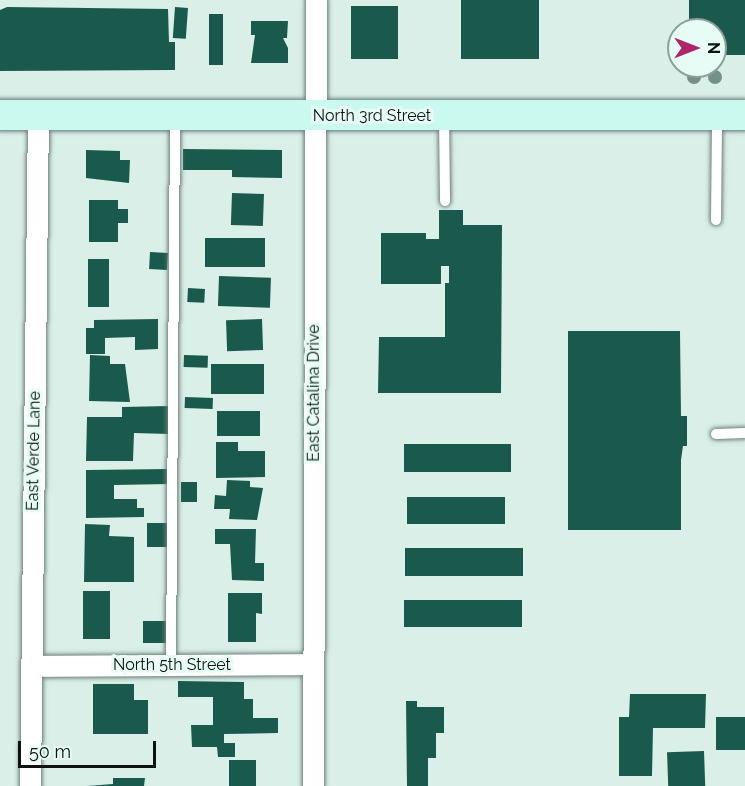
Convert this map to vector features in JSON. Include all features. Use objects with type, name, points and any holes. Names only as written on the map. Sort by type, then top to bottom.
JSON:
[{"type":"street","name":"East Catalina Drive","points":[[313,786],[316,0]]},
{"type":"street","name":"North 3rd Street","points":[[0,115],[731,115]]},
{"type":"street","name":"East Verde Lane","points":[[30,786],[38,115]]},
{"type":"street","name":"North 5th Street","points":[[31,666],[313,664]]},
{"type":"lane","points":[[716,220],[731,115]]},
{"type":"lane","points":[[171,665],[175,116]]},
{"type":"lane","points":[[444,116],[445,201]]},
{"type":"lane","points":[[716,434],[745,433]]},
{"type":"building","points":[[461,0],[539,0],[539,59],[461,59]]},
{"type":"building","points":[[689,0],[745,0],[745,55],[727,55],[727,18],[689,18]]},
{"type":"building","points":[[351,6],[398,6],[398,59],[351,59]]},
{"type":"building","points":[[7,7],[168,9],[169,42],[175,42],[175,70],[0,71],[0,10]]},
{"type":"building","points":[[175,7],[188,8],[186,39],[173,38]]},
{"type":"building","points":[[209,14],[223,14],[223,65],[209,65]]},
{"type":"building","points":[[251,21],[288,21],[287,38],[283,38],[288,48],[288,63],[251,63],[255,35],[251,35]]},
{"type":"building","points":[[183,149],[282,150],[282,178],[232,177],[232,170],[183,170]]},
{"type":"building","points":[[86,150],[120,151],[120,160],[130,160],[129,183],[86,178]]},
{"type":"building","points":[[232,193],[264,194],[263,226],[231,225]]},
{"type":"building","points":[[89,200],[118,200],[118,209],[128,209],[128,223],[118,223],[118,242],[89,242]]},
{"type":"building","points":[[439,210],[463,210],[463,225],[502,225],[501,393],[378,393],[379,337],[445,337],[445,283],[449,283],[449,266],[441,266],[441,284],[381,284],[381,233],[426,233],[426,239],[439,239]]},
{"type":"building","points":[[205,238],[265,238],[265,267],[205,267]]},
{"type":"building","points":[[150,252],[168,253],[167,270],[149,269]]},
{"type":"building","points":[[88,259],[109,259],[109,307],[88,307]]},
{"type":"building","points":[[219,276],[271,278],[270,308],[218,306]]},
{"type":"building","points":[[188,288],[205,289],[204,303],[187,302]]},
{"type":"building","points":[[158,319],[158,349],[135,350],[135,337],[105,338],[105,354],[86,354],[86,328],[94,328],[94,320]]},
{"type":"building","points":[[262,319],[263,350],[227,351],[226,320]]},
{"type":"building","points":[[568,331],[680,331],[681,416],[687,416],[687,446],[683,446],[681,460],[681,530],[568,530]]},
{"type":"building","points":[[90,355],[110,356],[110,364],[125,364],[130,402],[89,401]]},
{"type":"building","points":[[184,355],[208,356],[208,368],[184,367]]},
{"type":"building","points":[[211,364],[264,364],[264,394],[211,394]]},
{"type":"building","points":[[185,397],[213,398],[213,409],[185,408]]},
{"type":"building","points":[[170,406],[169,434],[134,433],[133,461],[86,461],[87,417],[122,417],[122,407]]},
{"type":"building","points":[[217,411],[260,411],[260,436],[217,436]]},
{"type":"building","points":[[216,442],[238,442],[238,451],[265,451],[265,477],[216,478]]},
{"type":"building","points":[[404,444],[511,444],[511,472],[404,472]]},
{"type":"building","points":[[169,469],[169,484],[114,485],[114,499],[137,499],[137,508],[144,508],[144,517],[86,518],[86,470]]},
{"type":"building","points":[[227,480],[250,481],[250,487],[263,488],[257,520],[229,519],[230,509],[214,509],[215,495],[226,496]]},
{"type":"building","points":[[181,482],[197,482],[197,502],[181,502]]},
{"type":"building","points":[[407,497],[505,497],[505,524],[407,524]]},
{"type":"building","points":[[147,523],[167,523],[167,547],[147,547]]},
{"type":"building","points":[[85,524],[110,525],[109,536],[134,537],[134,582],[84,582]]},
{"type":"building","points":[[215,529],[256,529],[255,563],[264,563],[264,581],[232,580],[230,544],[215,544]]},
{"type":"building","points":[[405,548],[523,548],[523,576],[405,576]]},
{"type":"building","points":[[83,591],[110,591],[110,639],[83,639]]},
{"type":"building","points":[[228,593],[262,593],[262,614],[256,613],[256,642],[228,642]]},
{"type":"building","points":[[404,600],[522,600],[522,627],[404,627]]},
{"type":"building","points":[[143,621],[166,621],[166,643],[143,643]]},
{"type":"building","points":[[178,681],[244,682],[244,699],[253,699],[253,718],[278,718],[278,733],[224,734],[224,743],[235,743],[235,757],[218,757],[217,747],[192,747],[191,725],[213,725],[213,697],[178,697]]},
{"type":"building","points":[[93,684],[134,684],[134,700],[148,700],[148,734],[93,734]]},
{"type":"building","points":[[630,694],[706,694],[705,728],[653,728],[652,776],[619,776],[619,717],[629,717]]},
{"type":"building","points":[[406,701],[417,701],[417,707],[444,707],[444,733],[436,733],[436,758],[428,758],[428,786],[407,786]]},
{"type":"building","points":[[716,717],[745,717],[745,750],[716,750]]},
{"type":"building","points":[[704,751],[705,786],[668,786],[667,752]]},
{"type":"building","points":[[229,760],[256,760],[256,786],[229,786]]},
{"type":"building","points":[[113,778],[145,778],[144,786],[87,786],[113,784]]}]
